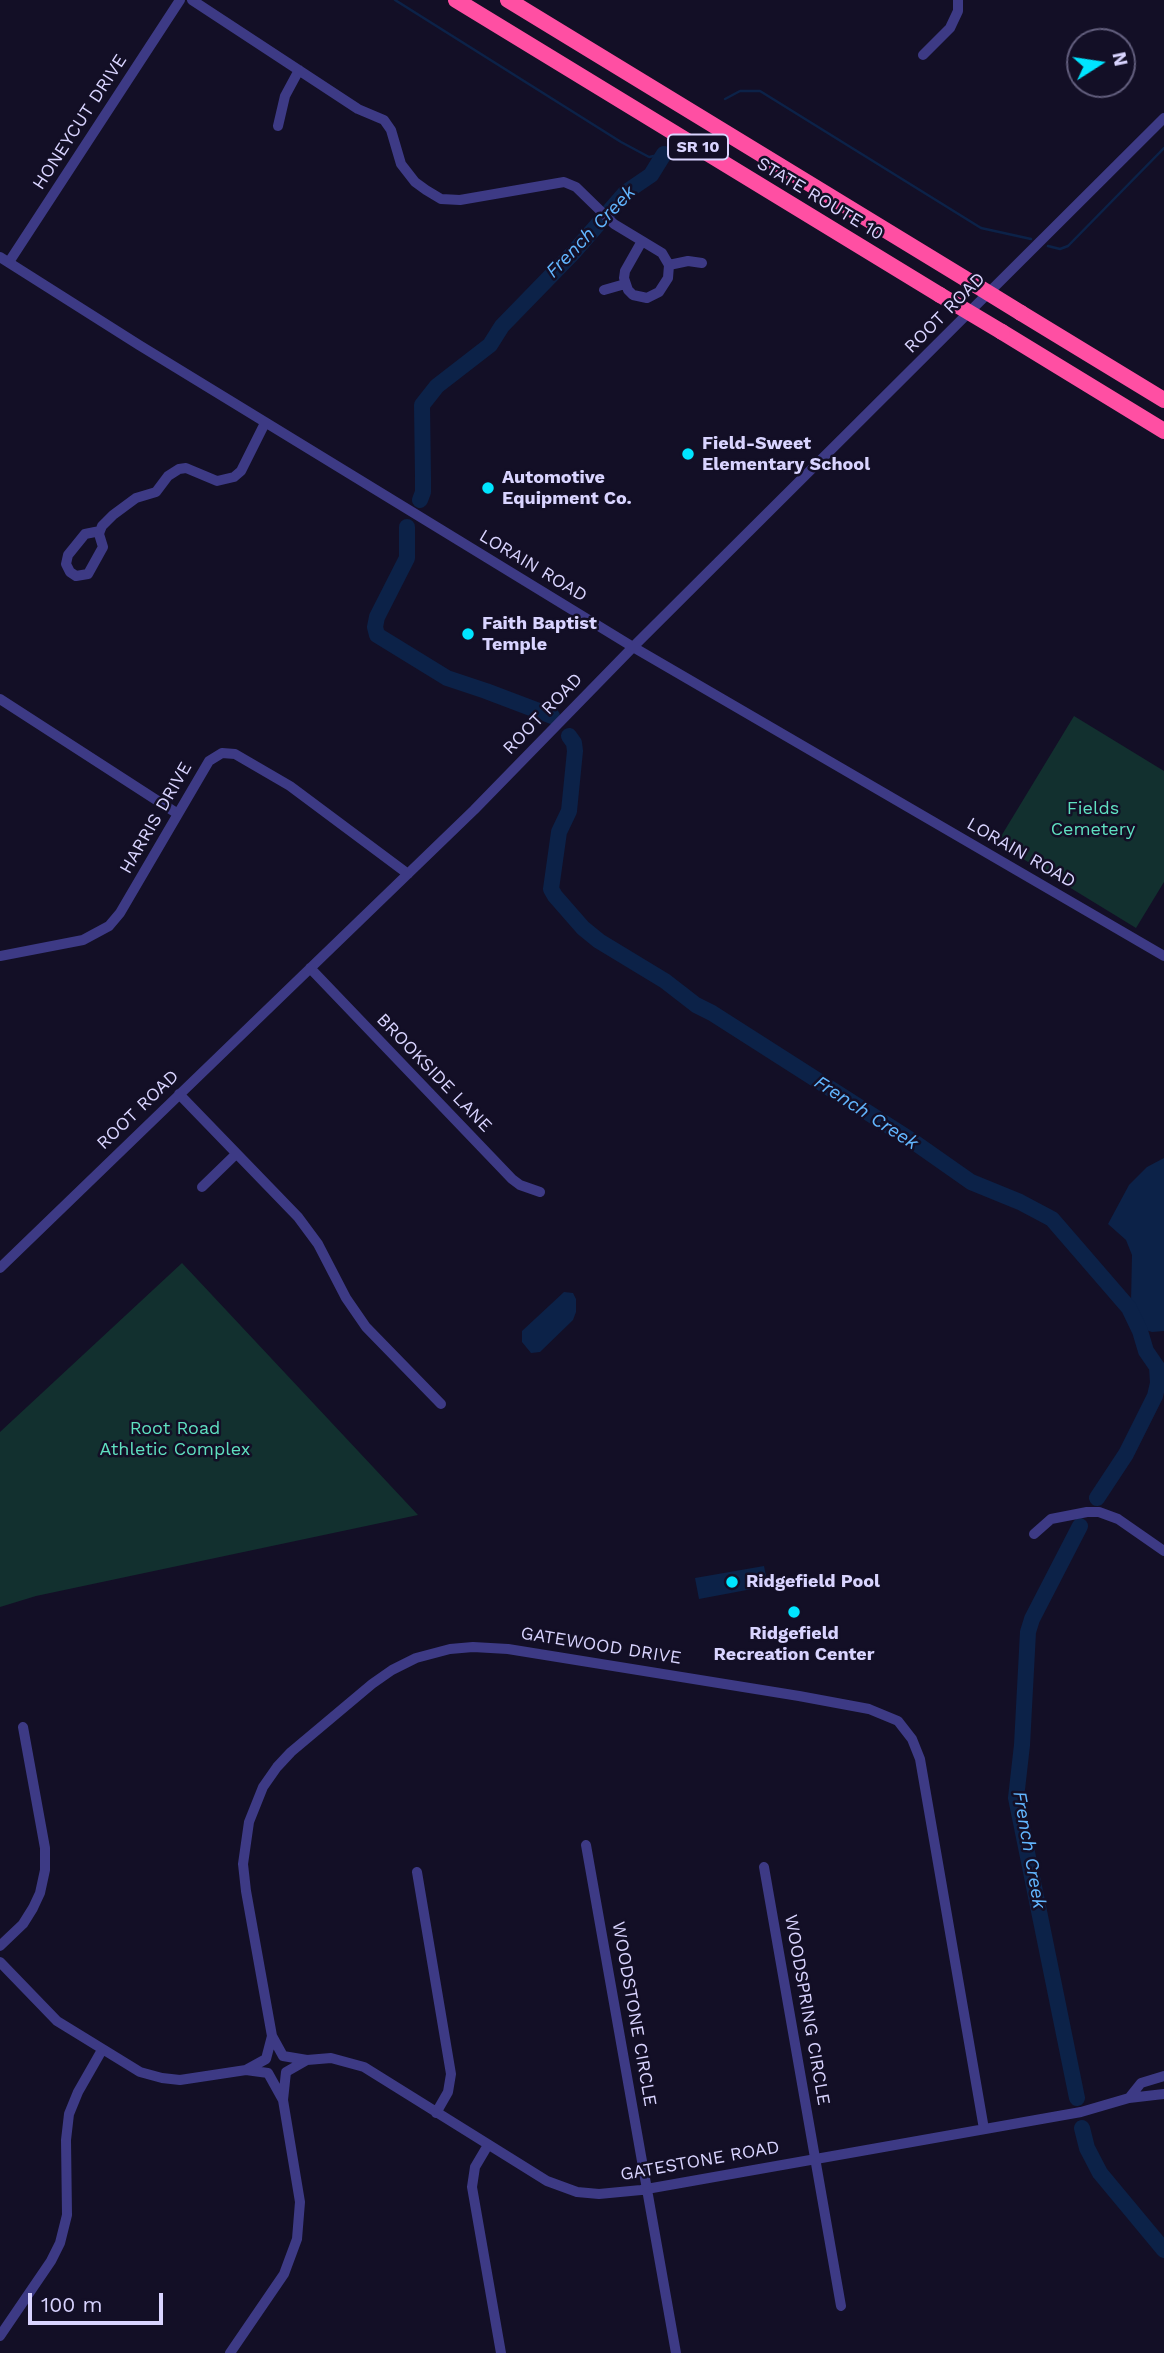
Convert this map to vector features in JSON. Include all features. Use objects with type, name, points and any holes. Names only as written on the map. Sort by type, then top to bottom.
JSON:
[{"type":"highway","name":"STATE ROUTE 10","points":[[456,0],[1164,431]]},
{"type":"highway","name":"STATE ROUTE 10","points":[[508,0],[1164,400]]},
{"type":"street","name":"HONEYCUT DRIVE","points":[[4,260],[180,0]]},
{"type":"street","points":[[192,0],[358,109],[384,120],[391,130],[397,154],[407,174],[441,199],[460,201],[564,181],[576,187],[614,224],[662,253],[669,265],[668,278],[659,292],[653,296],[639,298],[633,295],[625,284],[625,271],[642,241]]},
{"type":"street","points":[[923,55],[950,29],[958,11],[958,0]]},
{"type":"street","points":[[278,126],[285,96],[299,70]]},
{"type":"street","points":[[358,109],[365,99]]},
{"type":"street","name":"ROOT ROAD","points":[[0,1268],[408,874],[1164,118]]},
{"type":"street","name":"LORAIN ROAD","points":[[4,260],[633,648],[1164,956]]},
{"type":"street","points":[[669,265],[688,261],[702,263]]},
{"type":"street","points":[[604,290],[625,284]]},
{"type":"street","points":[[100,531],[113,515],[136,498],[156,492],[168,476],[179,469],[186,468],[217,481],[234,477],[241,471],[265,423]]},
{"type":"street","points":[[0,699],[178,814]]},
{"type":"street","name":"HARRIS DRIVE","points":[[0,956],[83,940],[109,926],[120,914],[209,761],[219,754],[231,753],[295,790],[408,874]]},
{"type":"street","name":"BROOKSIDE LANE","points":[[310,968],[512,1179],[540,1192]]},
{"type":"street","points":[[179,1094],[304,1225],[330,1265],[346,1298],[366,1326],[441,1404]]},
{"type":"street","points":[[202,1187],[236,1154]]},
{"type":"street","points":[[1034,1534],[1051,1519],[1087,1512],[1099,1513],[1118,1519],[1164,1551]]},
{"type":"street","name":"GATEWOOD DRIVE","points":[[283,2056],[272,2036],[243,1864],[249,1822],[263,1787],[291,1752],[392,1670],[416,1658],[450,1649],[508,1649],[811,1698],[880,1712],[898,1721],[912,1739],[920,1759],[984,2129]]},
{"type":"street","points":[[0,1946],[18,1930],[33,1908],[40,1893],[45,1870],[45,1848],[23,1727]]},
{"type":"street","name":"WOODSTONE CIRCLE","points":[[586,1845],[676,2353]]},
{"type":"street","name":"WOODSPRING CIRCLE","points":[[764,1867],[841,2306]]},
{"type":"street","points":[[417,1872],[450,2064],[448,2092],[436,2113]]},
{"type":"street","points":[[0,1962],[57,2021],[102,2050],[141,2071],[162,2078],[194,2079],[247,2070],[279,2077],[307,2060]]},
{"type":"street","name":"GATEWOOD DRIVE","points":[[266,2059],[272,2036]]},
{"type":"street","points":[[0,2336],[60,2244],[67,2215],[66,2140],[69,2114],[102,2050]]},
{"type":"street","points":[[230,2353],[284,2274],[297,2239],[300,2202],[283,2101],[288,2065],[283,2056],[275,2053],[247,2070]]},
{"type":"street","name":"GATESTONE ROAD","points":[[283,2056],[307,2060],[331,2058],[356,2064],[547,2181],[567,2189],[599,2194],[646,2189],[1081,2112],[1129,2098],[1164,2094]]},
{"type":"street","points":[[266,2059],[264,2066],[283,2101]]},
{"type":"street","name":"GATESTONE ROAD","points":[[1129,2098],[1141,2082],[1164,2076]]},
{"type":"street","points":[[488,2145],[475,2167],[472,2186],[501,2353]]},
{"type":"green space","name":"Fields Cemetery","points":[[1074,716],[1164,771],[1164,882],[1136,928],[997,843]]},
{"type":"green space","name":"Root Road Athletic Complex","points":[[182,1263],[418,1515],[36,1596],[0,1607],[0,1432]]},
{"type":"water","points":[[1164,1158],[1164,1331],[1152,1332],[1143,1329],[1131,1302],[1132,1255],[1126,1240],[1108,1224],[1129,1185],[1147,1167]]},
{"type":"water","points":[[564,1292],[573,1293],[576,1299],[573,1320],[540,1352],[531,1353],[522,1342],[522,1331]]},
{"type":"water","name":"Ridgefield Pool","points":[[764,1566],[768,1586],[699,1599],[695,1578]]},
{"type":"waterway","name":"French Creek","points":[[395,0],[621,142],[649,157],[664,154]]},
{"type":"waterway","name":"French Creek","points":[[725,99],[740,91],[760,91],[981,228],[1031,239]]},
{"type":"waterway","name":"French Creek","points":[[1048,246],[1060,249],[1068,246],[1164,148]]},
{"type":"waterway","name":"French Creek","points":[[420,500],[423,492],[422,405],[437,386],[490,345],[502,326],[573,253],[626,192],[651,175],[664,154]]},
{"type":"waterway","name":"French Creek","points":[[407,527],[407,558],[377,617],[377,635],[447,678],[552,716]]},
{"type":"waterway","name":"French Creek","points":[[569,736],[575,751],[569,811],[559,832],[551,889],[583,928],[599,941],[665,981],[696,1005],[914,1142],[971,1182],[1020,1202],[1052,1219],[1129,1308],[1146,1351],[1157,1367],[1158,1383],[1155,1396],[1126,1454],[1097,1498]]},
{"type":"waterway","name":"French Creek","points":[[1077,2098],[1016,1798],[1022,1745],[1028,1632],[1032,1619],[1080,1526]]},
{"type":"waterway","name":"French Creek","points":[[1082,2128],[1087,2148],[1100,2173],[1164,2250]]},
{"type":"place","name":"Field-Sweet Elementary School","points":[[688,454]]},
{"type":"place","name":"Automotive Equipment Co.","points":[[488,488]]},
{"type":"place","name":"Faith Baptist Temple","points":[[468,634]]},
{"type":"place","name":"Ridgefield Pool","points":[[732,1582]]},
{"type":"place","name":"Ridgefield Recreation Center","points":[[794,1612]]}]
